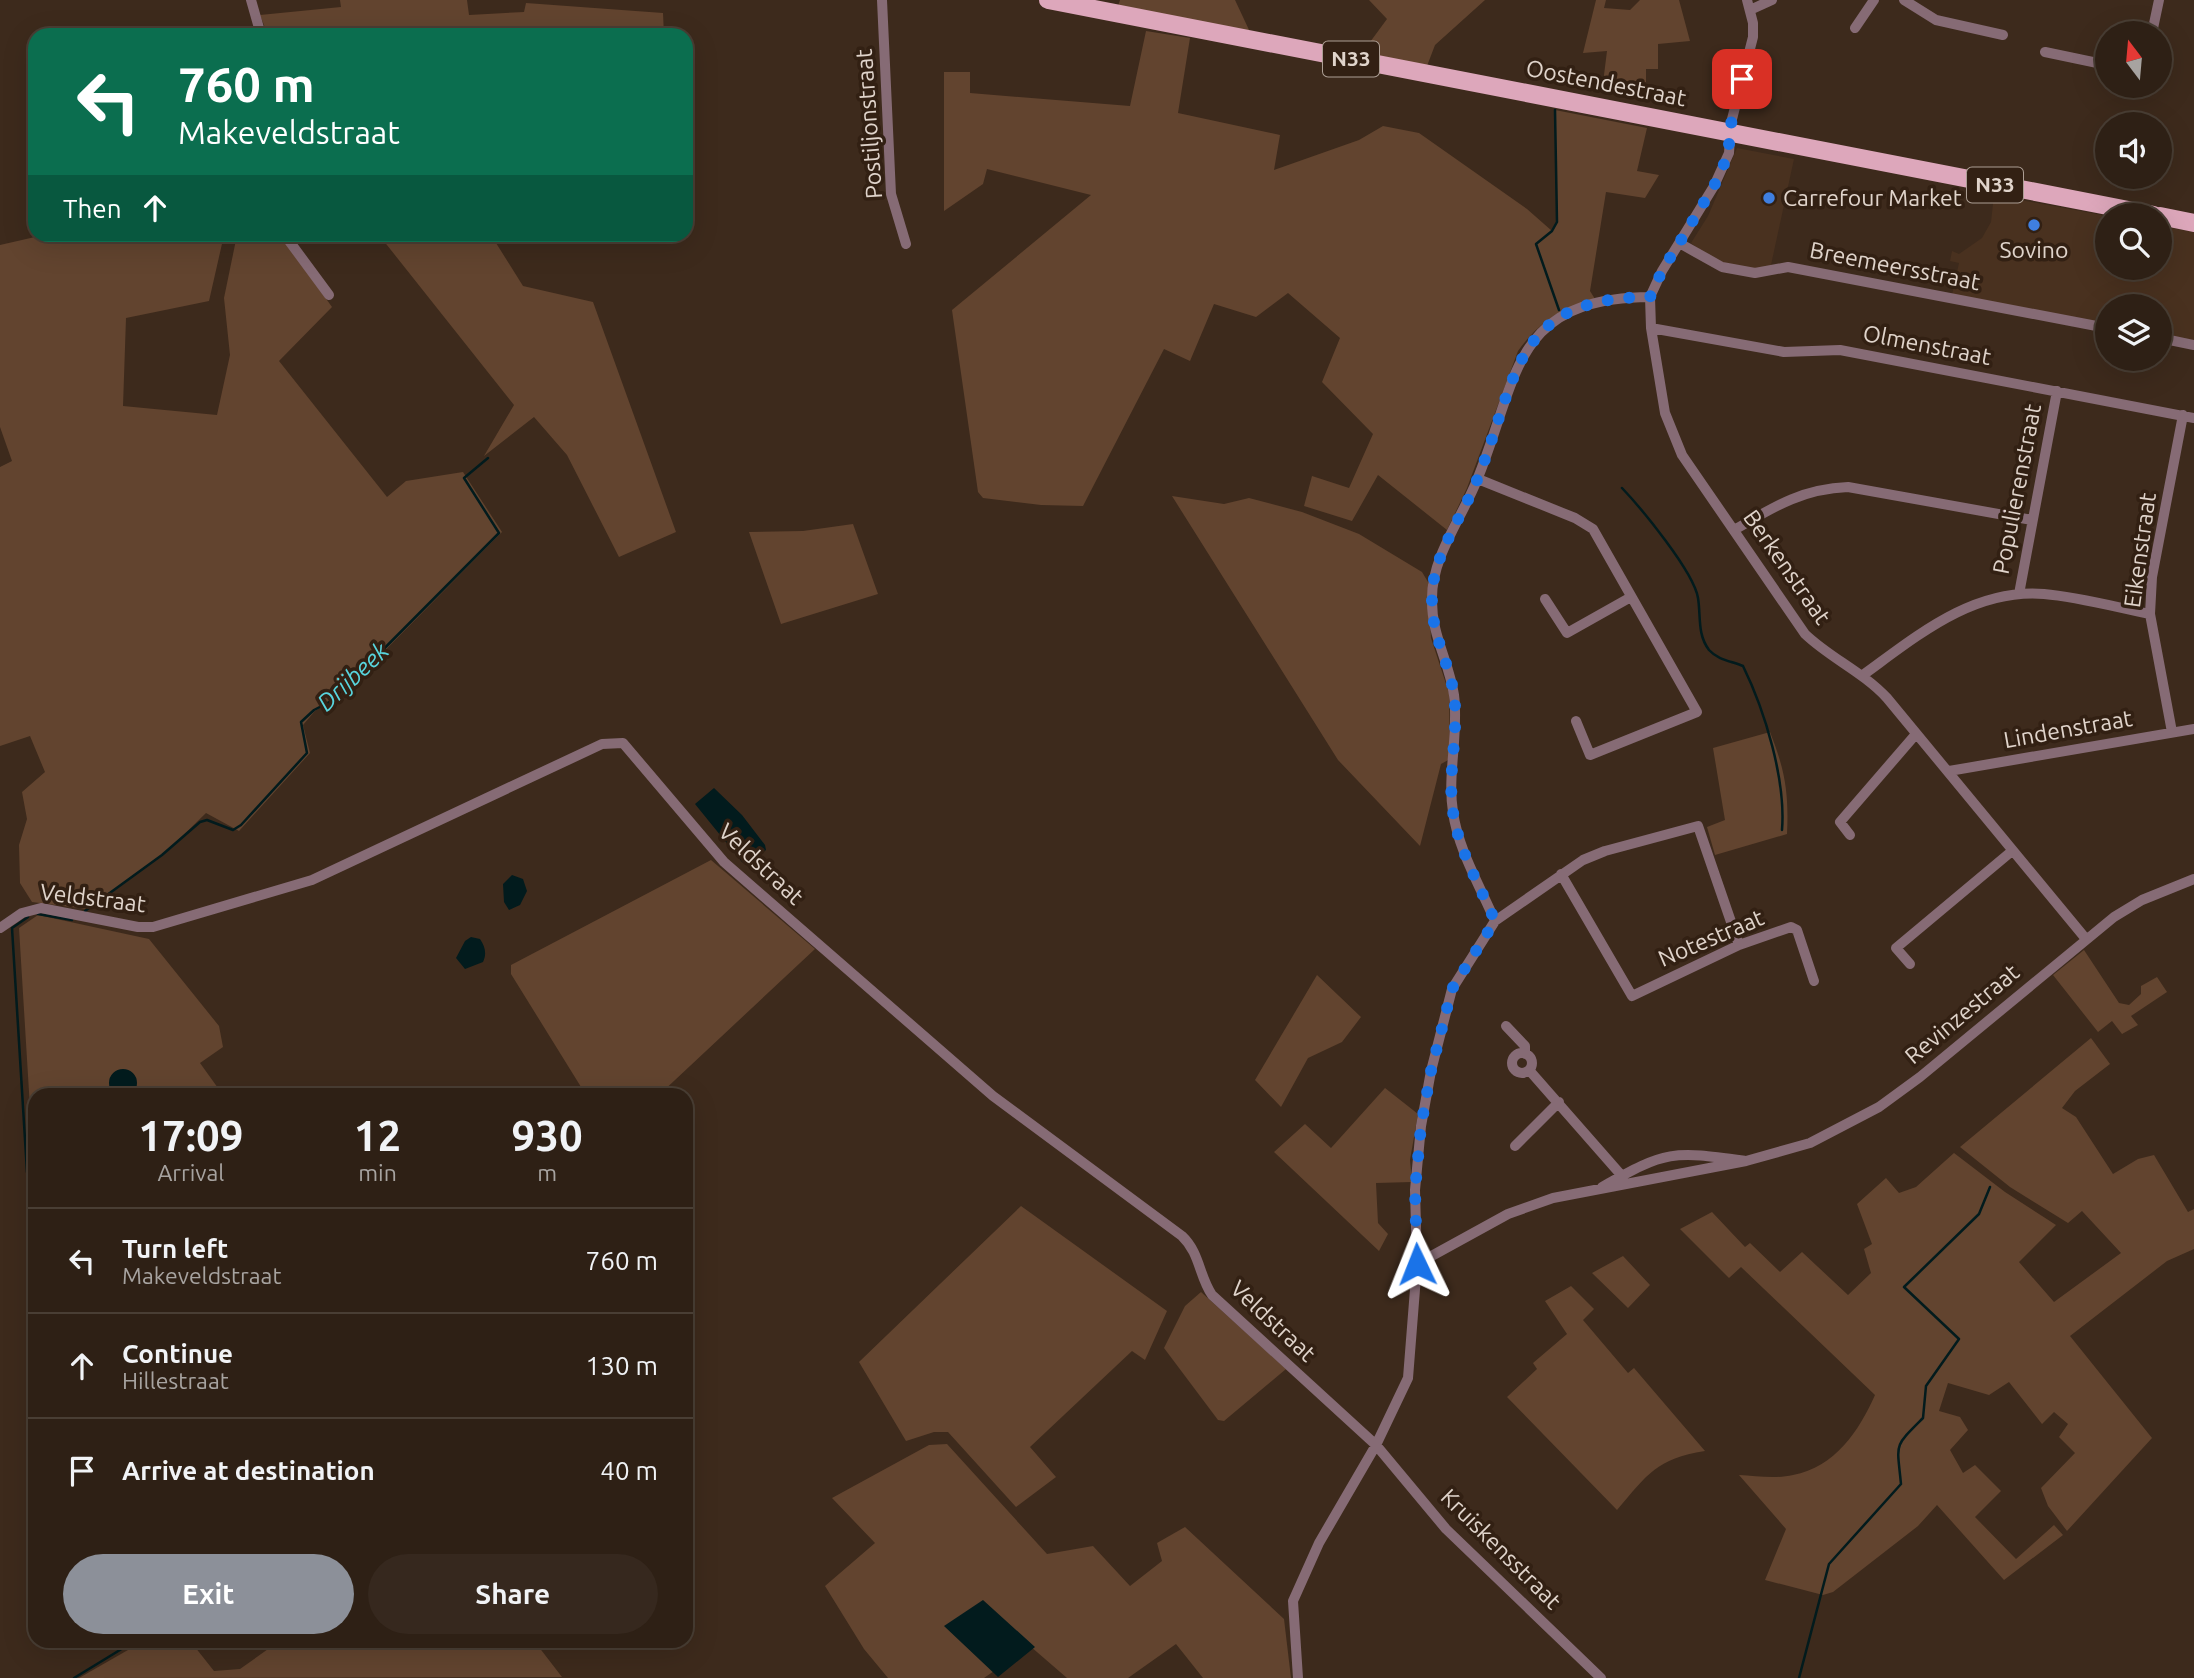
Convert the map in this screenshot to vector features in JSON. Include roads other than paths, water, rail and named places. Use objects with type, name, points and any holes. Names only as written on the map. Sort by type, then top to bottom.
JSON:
[{"type":"main road","name":"Oostendestraat","points":[[1048,0],[2095,203]]},
{"type":"main road","points":[[2172,218],[2194,223]]},
{"type":"street","points":[[251,0],[259,28]]},
{"type":"street","name":"Postiljonstraat","points":[[882,0],[891,194],[906,244]]},
{"type":"street","points":[[1495,921],[1458,835],[1453,812],[1455,706],[1436,640],[1432,597],[1434,572],[1478,479],[1506,392],[1522,355],[1536,337],[1549,322],[1573,309],[1626,297],[1650,297],[1662,271],[1681,244],[1714,186],[1729,153],[1729,132],[1753,37],[1748,5],[1772,0]]},
{"type":"street","points":[[1855,28],[1874,0]]},
{"type":"street","points":[[1904,0],[1937,20],[2003,35]]},
{"type":"street","points":[[2155,21],[2159,0]]},
{"type":"street","points":[[2045,52],[2095,62]]},
{"type":"street","points":[[290,242],[328,295]]},
{"type":"street","name":"Breemeersstraat","points":[[1681,244],[1722,267],[1755,273],[1788,267],[2095,326]]},
{"type":"street","name":"Berkenstraat","points":[[1650,297],[1658,384],[1682,455],[1736,529],[1805,634],[1817,646],[1863,675],[1887,698],[2085,939]]},
{"type":"street","name":"Olmenstraat","points":[[1651,328],[1784,352],[1840,350],[2189,416]]},
{"type":"street","points":[[2172,340],[2194,345]]},
{"type":"street","name":"Populierenstraat","points":[[2019,594],[2057,391]]},
{"type":"street","name":"Eikenstraat","points":[[2172,732],[2150,614],[2152,577],[2189,416]]},
{"type":"street","points":[[1478,479],[1575,518],[1593,529],[1697,712],[1590,755],[1576,721]]},
{"type":"street","points":[[1736,529],[1789,498],[1818,488],[1848,487],[2032,520]]},
{"type":"street","points":[[1863,675],[1952,614],[1976,603],[2019,594],[2045,594],[2150,614]]},
{"type":"street","points":[[1545,599],[1567,633],[1631,597]]},
{"type":"street","name":"Lindenstraat","points":[[1949,771],[2194,729]]},
{"type":"street","points":[[1850,835],[1840,822],[1916,734]]},
{"type":"street","name":"Veldstraat","points":[[0,928],[22,913],[41,908],[138,927],[153,927],[297,886],[602,744],[623,743],[724,862],[993,1096],[1182,1236],[1195,1251],[1203,1280],[1212,1295],[1376,1446]]},
{"type":"street","points":[[1298,1678],[1293,1601],[1320,1543],[1376,1446],[1408,1378],[1417,1264],[1415,1190],[1421,1126],[1431,1071],[1452,989],[1495,921],[1561,874],[1605,851],[1698,826],[1739,945]]},
{"type":"street","points":[[1910,964],[1896,948],[2012,851]]},
{"type":"street","name":"Notestraat","points":[[1561,874],[1632,996],[1739,945],[1791,927],[1797,930],[1814,981]]},
{"type":"street","name":"Revinzestraat","points":[[1417,1264],[1530,1205],[1602,1187],[1746,1161],[1810,1143],[1879,1107],[1920,1077],[2085,939],[2141,900],[2194,879]]},
{"type":"street","points":[[1506,1026],[1525,1046],[1525,1054],[1532,1062],[1529,1070]]},
{"type":"street","points":[[1525,1054],[1517,1055],[1513,1066],[1520,1072],[1529,1070]]},
{"type":"street","points":[[1529,1070],[1622,1176]]},
{"type":"street","points":[[1515,1146],[1559,1102]]},
{"type":"street","name":"Revinzestraat","points":[[1602,1187],[1641,1163],[1674,1154],[1746,1161]]},
{"type":"street","name":"Kruiskensstraat","points":[[1376,1446],[1447,1529],[1601,1678]]},
{"type":"water","points":[[714,788],[742,815],[765,845],[766,850],[747,864],[742,862],[695,804]]},
{"type":"water","points":[[512,875],[523,879],[527,891],[520,905],[509,910],[504,902],[503,884]]},
{"type":"water","points":[[471,937],[480,939],[485,956],[483,962],[465,969],[456,958],[465,941]]},
{"type":"water","points":[[118,1070],[128,1070],[136,1078],[136,1088],[110,1088],[110,1078]]},
{"type":"water","points":[[983,1600],[1035,1647],[998,1677],[944,1626]]},
{"type":"waterway","points":[[1555,110],[1557,222],[1552,231],[1536,244],[1559,310]]},
{"type":"waterway","name":"Drijbeek","points":[[85,911],[162,855],[200,822],[207,820],[233,830],[241,825],[307,753],[301,722],[314,710],[333,700],[499,533],[464,478],[488,458]]},
{"type":"waterway","points":[[1622,488],[1653,525],[1687,573],[1698,598],[1701,631],[1709,650],[1721,658],[1743,666],[1772,746],[1781,790],[1782,830]]},
{"type":"waterway","name":"Drijbeek","points":[[38,914],[72,920]]},
{"type":"waterway","name":"Drijbeek","points":[[28,917],[12,928],[28,1176]]},
{"type":"waterway","points":[[1799,1678],[1829,1564],[1901,1484],[1899,1446],[1923,1418],[1926,1386],[1959,1339],[1904,1287],[1979,1214],[1990,1187]]},
{"type":"waterway","name":"Drijbeek","points":[[74,1678],[123,1648]]},
{"type":"place","name":"Carrefour Market","points":[[1769,198]]},
{"type":"place","name":"Sovino","points":[[2034,225]]}]
